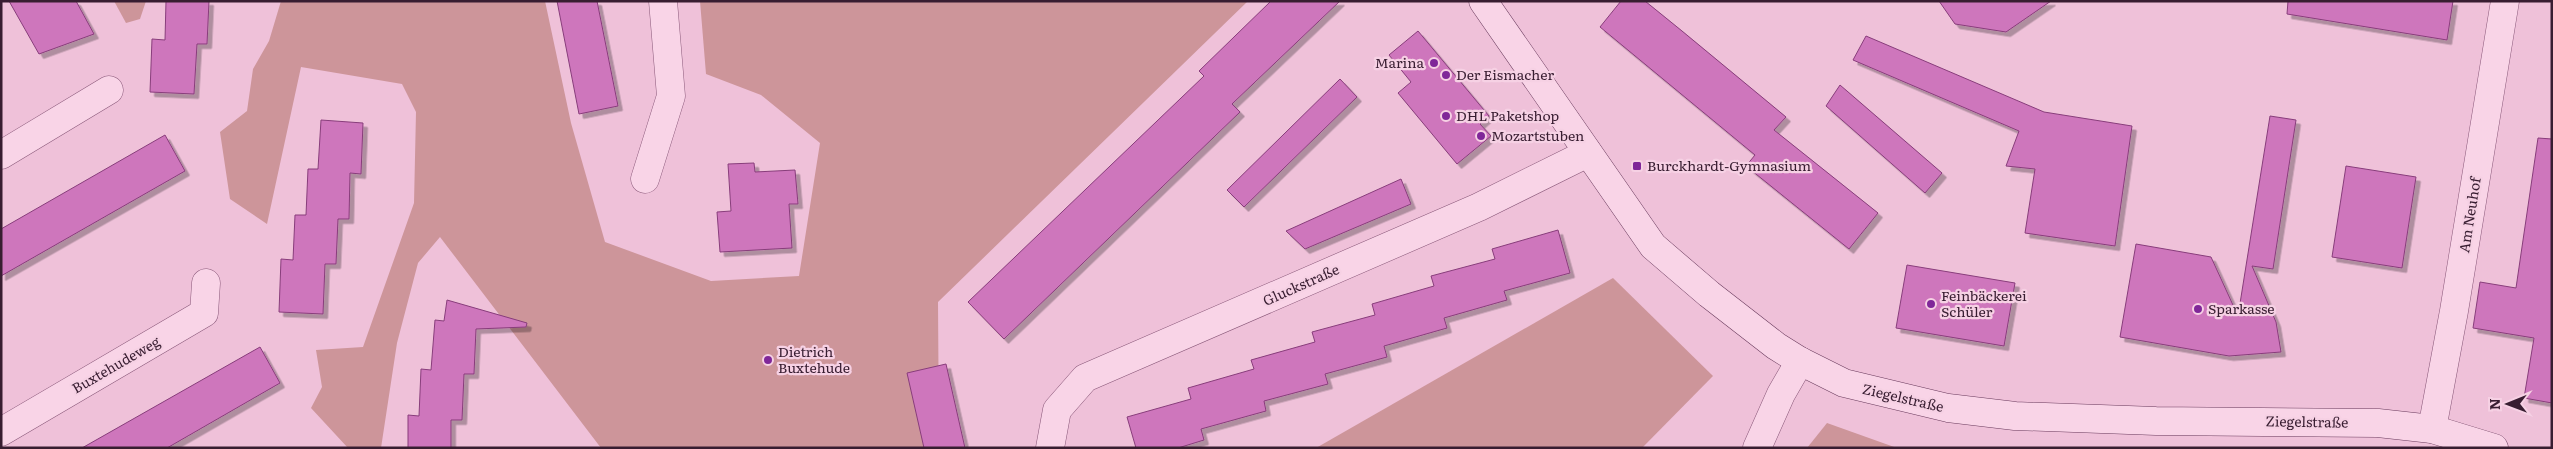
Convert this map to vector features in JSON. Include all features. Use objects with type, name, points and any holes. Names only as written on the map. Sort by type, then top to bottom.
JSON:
[{"type":"street","points":[[645,179],[670,96],[663,1]]},
{"type":"street","name":"Ziegelstraße","points":[[1483,1],[1653,246],[1709,294],[1776,346],[1800,361],[1844,383],[1948,408],[2015,416],[2118,420],[2378,423],[2432,429],[2494,448]]},
{"type":"street","name":"Am Neuhof","points":[[2432,429],[2454,312],[2504,1]]},
{"type":"street","points":[[1,155],[109,90]]},
{"type":"street","name":"Gluckstraße","points":[[1050,448],[1056,410],[1085,378],[1479,207],[1588,153]]},
{"type":"street","name":"Buxtehudeweg","points":[[1,432],[204,313],[206,283]]},
{"type":"street","points":[[1757,448],[1781,394],[1800,361]]},
{"type":"shaded area","points":[[114,1],[146,1],[140,19],[126,23]]},
{"type":"shaded area","points":[[281,1],[545,1],[571,123],[605,242],[711,281],[799,276],[820,143],[761,95],[706,74],[700,1],[1248,1],[938,302],[939,448],[601,448],[440,237],[418,263],[397,343],[381,448],[348,448],[311,408],[322,387],[316,350],[363,347],[414,203],[416,112],[402,84],[301,67],[267,224],[230,199],[220,132],[247,111],[253,69],[269,41]]},
{"type":"shaded area","points":[[1613,278],[1713,376],[1642,448],[1316,448]]},
{"type":"shaded area","points":[[1827,423],[1897,448],[1807,448]]},
{"type":"building","points":[[9,1],[76,1],[94,34],[39,54]]},
{"type":"building","points":[[166,1],[209,1],[207,44],[197,44],[194,94],[150,92],[152,39],[165,40]]},
{"type":"building","points":[[557,1],[597,1],[618,106],[579,114]]},
{"type":"building","points":[[1271,1],[1340,1],[1232,104],[1240,112],[1004,339],[968,302],[1204,76],[1199,71]]},
{"type":"building","points":[[1621,1],[1645,1],[1682,31],[1786,117],[1774,130],[1878,213],[1849,249],[1746,166],[1755,155],[1600,27]]},
{"type":"building","points":[[1939,1],[2051,1],[2006,32],[1955,24]]},
{"type":"building","points":[[2288,1],[2453,1],[2447,40],[2287,14]]},
{"type":"building","points":[[1418,31],[1489,116],[1480,124],[1491,136],[1457,164],[1398,93],[1411,82],[1389,55]]},
{"type":"building","points":[[1866,36],[2044,112],[2132,126],[2115,246],[2025,233],[2035,169],[2006,166],[2019,131],[1853,60]]},
{"type":"building","points":[[1340,79],[1357,97],[1244,207],[1227,190]]},
{"type":"building","points":[[1840,85],[1942,173],[1925,193],[1826,106]]},
{"type":"building","name":"Sparkasse","points":[[2270,116],[2296,120],[2273,269],[2252,266],[2276,322],[2281,352],[2229,356],[2120,337],[2136,244],[2211,257],[2238,316]]},
{"type":"building","points":[[321,120],[363,123],[361,174],[350,173],[349,219],[338,219],[336,264],[325,264],[323,314],[279,312],[281,259],[293,260],[295,215],[306,215],[308,169],[318,169]]},
{"type":"building","points":[[165,135],[185,171],[1,276],[1,229]]},
{"type":"building","points":[[2538,138],[2552,139],[2552,403],[2524,398],[2534,338],[2473,328],[2480,282],[2516,288]]},
{"type":"building","points":[[754,163],[755,172],[795,170],[798,204],[789,204],[792,248],[720,252],[717,212],[731,211],[728,164]]},
{"type":"building","points":[[2346,166],[2416,177],[2402,268],[2332,257]]},
{"type":"building","points":[[1401,179],[1411,204],[1305,249],[1286,231]]},
{"type":"building","points":[[1558,230],[1570,273],[1504,291],[1507,300],[1444,318],[1447,328],[1384,346],[1387,357],[1325,374],[1328,384],[1264,401],[1266,411],[1201,429],[1204,440],[1178,448],[1136,448],[1127,417],[1191,399],[1188,388],[1254,369],[1251,360],[1315,342],[1312,332],[1375,315],[1372,304],[1434,286],[1431,276],[1495,259],[1492,249]]},
{"type":"building","points":[[1907,265],[2015,283],[2004,346],[1896,328]]},
{"type":"building","points":[[447,300],[527,323],[526,327],[476,329],[474,374],[464,374],[462,420],[451,420],[451,448],[408,448],[408,415],[419,416],[421,369],[431,370],[435,320],[444,321]]},
{"type":"building","points":[[260,347],[280,383],[167,448],[82,448]]},
{"type":"building","points":[[946,364],[965,448],[924,448],[907,373]]},
{"type":"place","name":"Marina","points":[[1434,63]]},
{"type":"place","name":"Der Eismacher","points":[[1446,75]]},
{"type":"place","name":"DHL Paketshop","points":[[1446,116]]},
{"type":"place","name":"Mozartstuben","points":[[1481,136]]},
{"type":"place","name":"Burckhardt-Gymnasium","points":[[1637,166]]},
{"type":"place","name":"Feinbäckerei Schüler","points":[[1931,304]]},
{"type":"place","name":"Sparkasse","points":[[2198,309]]},
{"type":"place","name":"Dietrich Buxtehude","points":[[768,360]]}]
